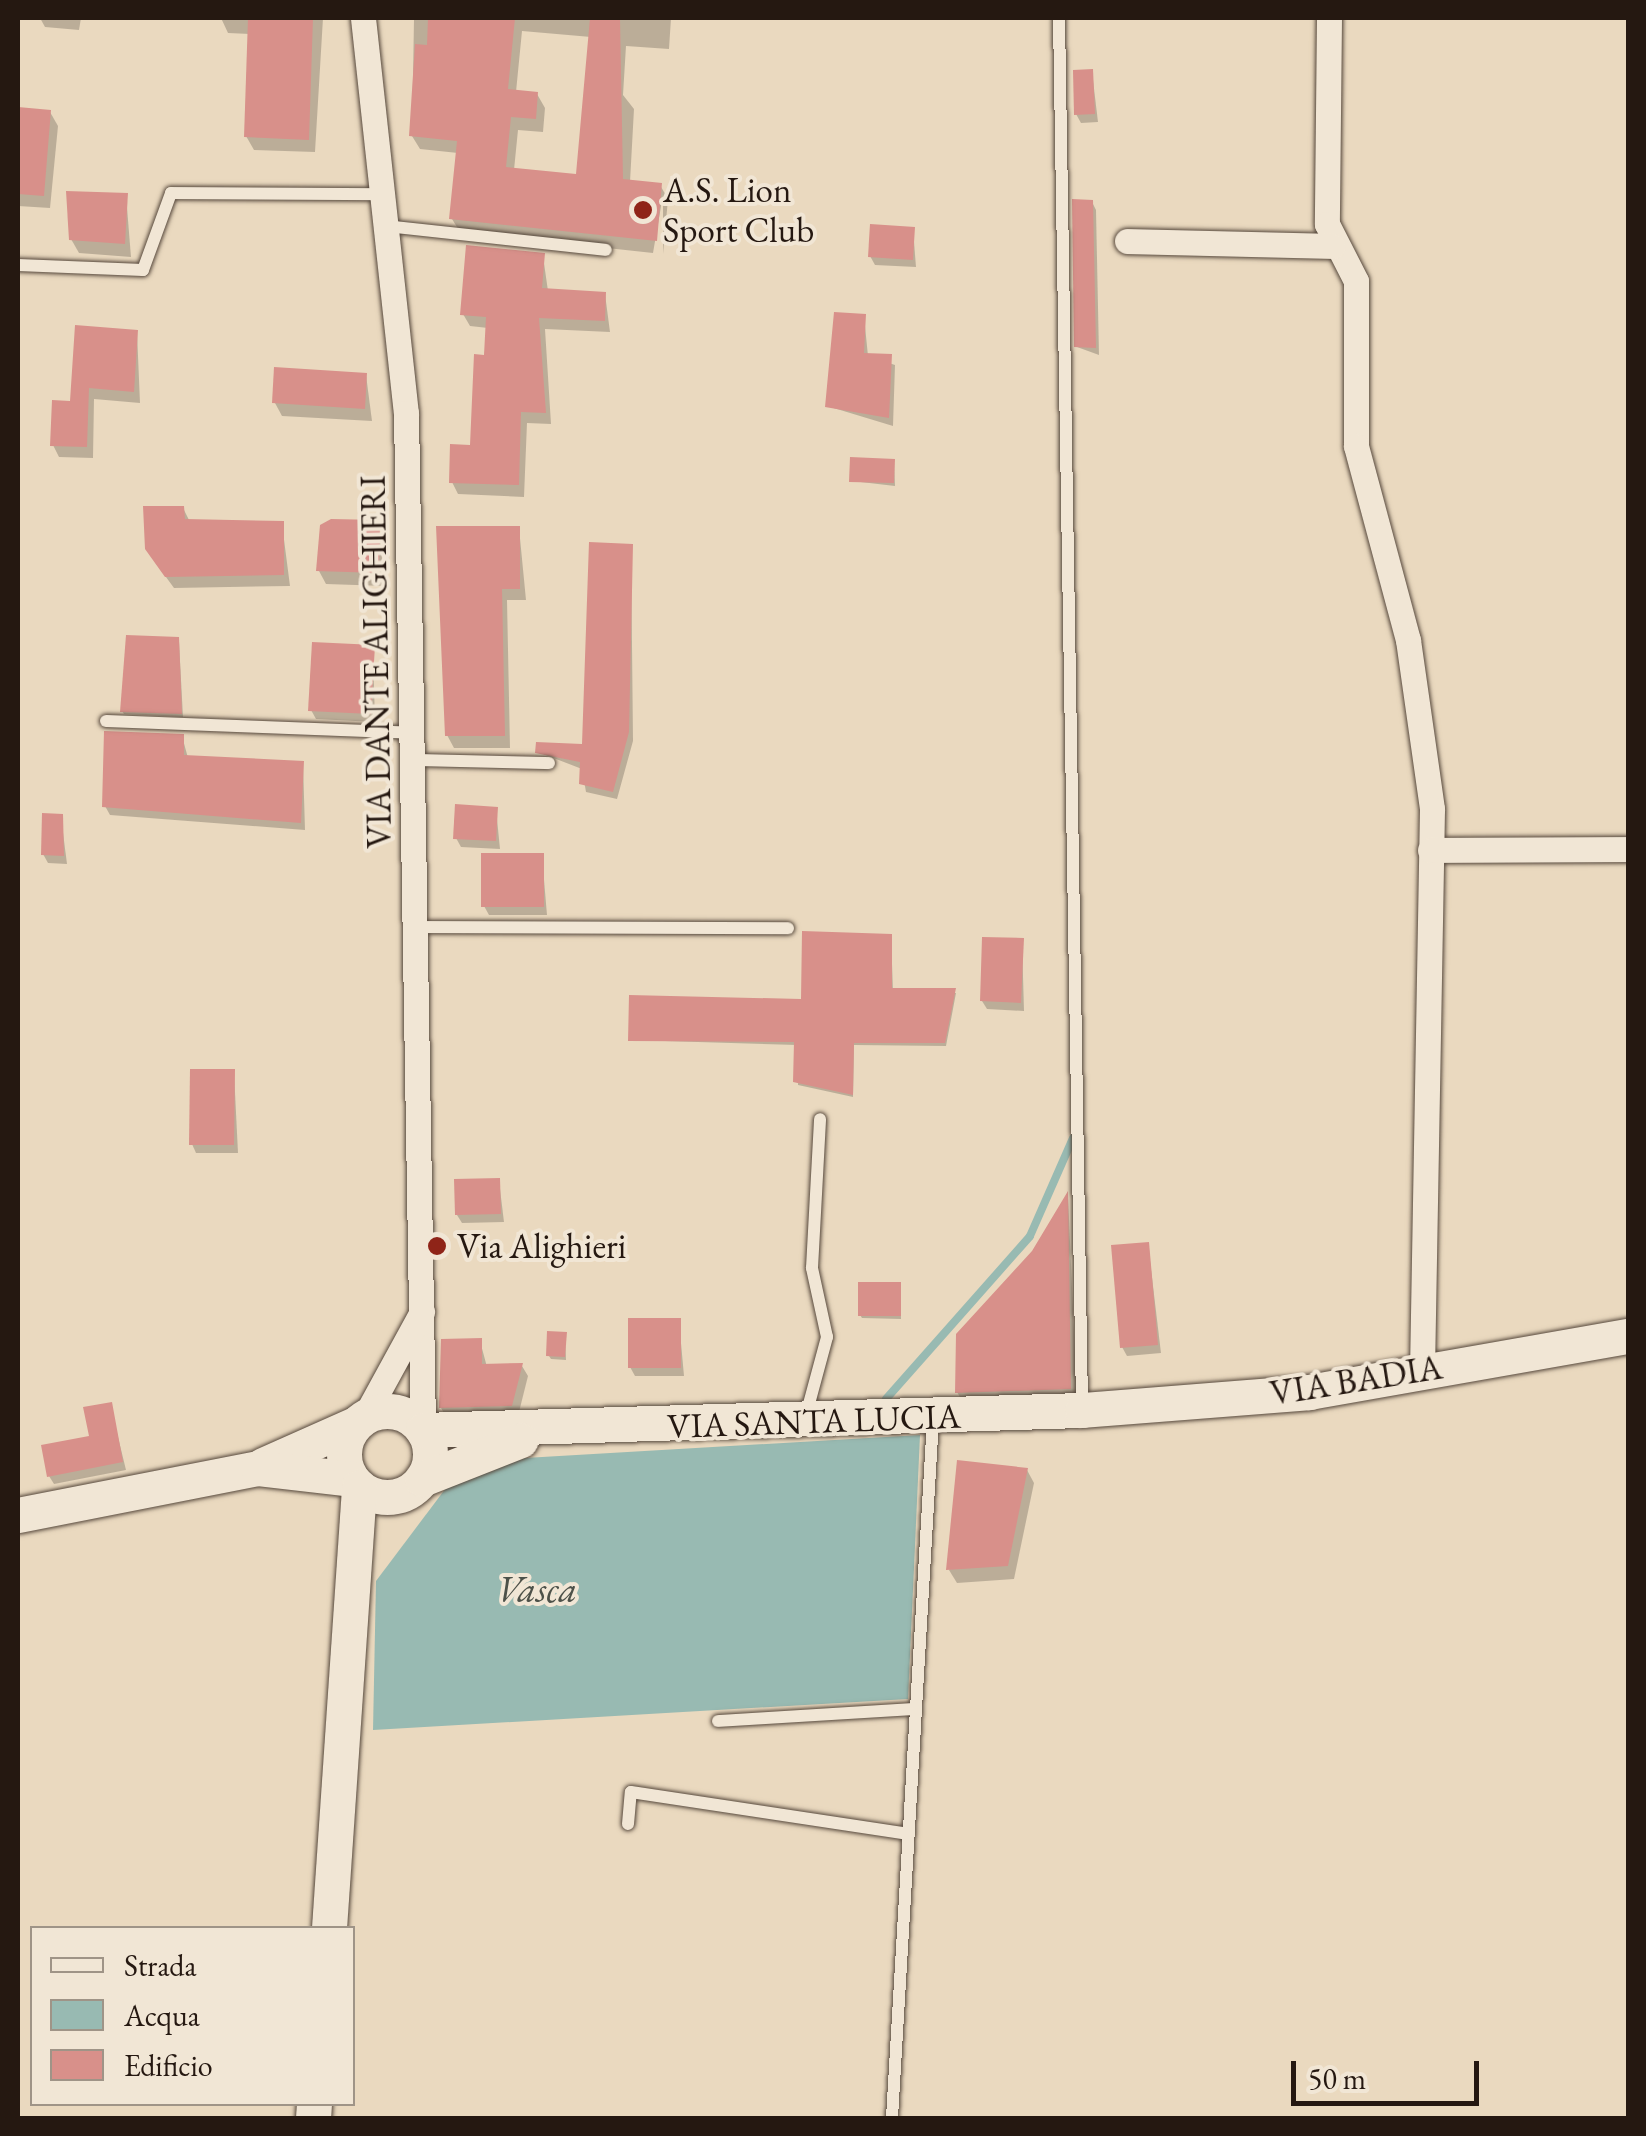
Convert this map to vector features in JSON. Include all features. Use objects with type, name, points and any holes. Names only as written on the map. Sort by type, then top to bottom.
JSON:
[{"type":"main road","name":"VIA BADIA","points":[[1082,1410],[1309,1392],[1628,1336]]},
{"type":"main road","name":"VIA SANTA LUCIA","points":[[423,1430],[545,1431],[934,1419],[1082,1410]]},
{"type":"main road","points":[[18,1515],[258,1468],[360,1420],[396,1411],[423,1430],[430,1460],[358,1572]]},
{"type":"main road","points":[[329,1926],[358,1572],[355,1483],[344,1445],[360,1420]]},
{"type":"main road","name":"VIA SANTA LUCIA","points":[[413,1486],[545,1431]]},
{"type":"main road","points":[[258,1468],[355,1483],[413,1486]]},
{"type":"street","name":"VIA DANTE ALIGHIERI","points":[[363,18],[406,413],[424,1307],[423,1430]]},
{"type":"street","points":[[1329,18],[1333,246]]},
{"type":"street","points":[[1128,241],[1333,246],[1352,261],[1356,281],[1356,446],[1408,640],[1430,850],[1422,1372]]},
{"type":"street","points":[[1430,850],[1628,849]]},
{"type":"street","name":"VIA DANTE ALIGHIERI","points":[[360,1420],[424,1307]]},
{"type":"lane","points":[[1058,18],[1082,1410]]},
{"type":"lane","points":[[18,265],[143,270],[171,193],[382,194]]},
{"type":"lane","points":[[386,226],[606,250]]},
{"type":"lane","points":[[106,721],[413,732]]},
{"type":"lane","points":[[413,760],[549,763]]},
{"type":"lane","points":[[414,927],[788,928]]},
{"type":"lane","points":[[804,1422],[827,1338],[812,1268],[820,1120]]},
{"type":"lane","points":[[892,2118],[934,1419]]},
{"type":"lane","points":[[718,1721],[916,1709]]},
{"type":"lane","points":[[628,1824],[631,1792],[909,1834]]},
{"type":"water","name":"Vasca","points":[[920,1435],[908,1699],[373,1730],[376,1581],[452,1480],[507,1459]]},
{"type":"building","points":[[248,18],[313,18],[309,140],[244,137]]},
{"type":"building","points":[[428,18],[515,18],[508,89],[538,92],[536,119],[511,117],[506,167],[576,174],[590,18],[620,18],[623,179],[662,183],[657,241],[449,219],[457,141],[409,136],[415,44],[427,45]]},
{"type":"building","points":[[1093,69],[1095,114],[1074,115],[1073,70]]},
{"type":"building","points":[[18,107],[51,110],[44,196],[18,194]]},
{"type":"building","points":[[66,191],[128,193],[125,244],[69,240]]},
{"type":"building","points":[[1072,199],[1093,200],[1096,348],[1074,347]]},
{"type":"building","points":[[870,224],[915,227],[913,260],[868,257]]},
{"type":"building","points":[[466,245],[545,253],[542,288],[606,292],[605,321],[539,318],[546,413],[521,412],[519,485],[449,483],[450,444],[470,445],[474,354],[484,355],[486,317],[460,315]]},
{"type":"building","points":[[834,312],[866,314],[864,353],[892,354],[889,418],[825,407]]},
{"type":"building","points":[[75,325],[138,330],[134,392],[89,388],[87,447],[50,446],[52,400],[70,401]]},
{"type":"building","points":[[274,367],[367,373],[365,409],[272,403]]},
{"type":"building","points":[[850,457],[895,459],[894,483],[849,482]]},
{"type":"building","points":[[143,506],[184,506],[185,519],[284,521],[284,575],[165,577],[145,549]]},
{"type":"building","points":[[331,519],[380,520],[379,573],[316,571],[320,525]]},
{"type":"building","points":[[436,526],[520,526],[520,589],[502,589],[505,736],[445,736]]},
{"type":"building","points":[[589,542],[633,544],[629,732],[613,792],[579,784],[580,762],[535,753],[536,742],[582,744]]},
{"type":"building","points":[[126,635],[179,637],[182,714],[120,712]]},
{"type":"building","points":[[312,642],[375,645],[371,714],[308,711]]},
{"type":"building","points":[[104,731],[184,734],[184,755],[304,761],[301,823],[102,807]]},
{"type":"building","points":[[455,804],[498,807],[496,841],[453,839]]},
{"type":"building","points":[[42,813],[63,814],[64,856],[41,855]]},
{"type":"building","points":[[481,853],[544,853],[544,907],[481,907]]},
{"type":"building","points":[[802,931],[892,934],[892,988],[956,988],[945,1043],[854,1043],[853,1095],[793,1082],[794,1042],[628,1041],[629,995],[801,999]]},
{"type":"building","points":[[982,937],[1024,938],[1021,1003],[980,1001]]},
{"type":"building","points":[[190,1069],[235,1069],[234,1145],[189,1145]]},
{"type":"building","points":[[500,1178],[501,1214],[455,1215],[454,1179]]},
{"type":"building","points":[[1068,1191],[1071,1389],[955,1393],[956,1334],[1032,1251]]},
{"type":"building","points":[[1149,1242],[1158,1345],[1120,1348],[1111,1245]]},
{"type":"building","points":[[858,1282],[901,1282],[901,1316],[858,1316]]},
{"type":"building","points":[[628,1318],[681,1318],[681,1368],[628,1368]]},
{"type":"building","points":[[547,1331],[567,1332],[565,1357],[546,1356]]},
{"type":"building","points":[[482,1338],[482,1364],[523,1363],[512,1406],[439,1408],[441,1339]]},
{"type":"building","points":[[112,1402],[123,1462],[47,1477],[41,1445],[89,1436],[83,1407]]},
{"type":"building","points":[[957,1460],[1028,1468],[1008,1566],[946,1570]]},
{"type":"waterway","points":[[886,1399],[1030,1236],[1073,1138]]},
{"type":"place","name":"A.S. Lion Sport Club","points":[[643,210]]},
{"type":"place","name":"Via Alighieri","points":[[437,1246]]}]
